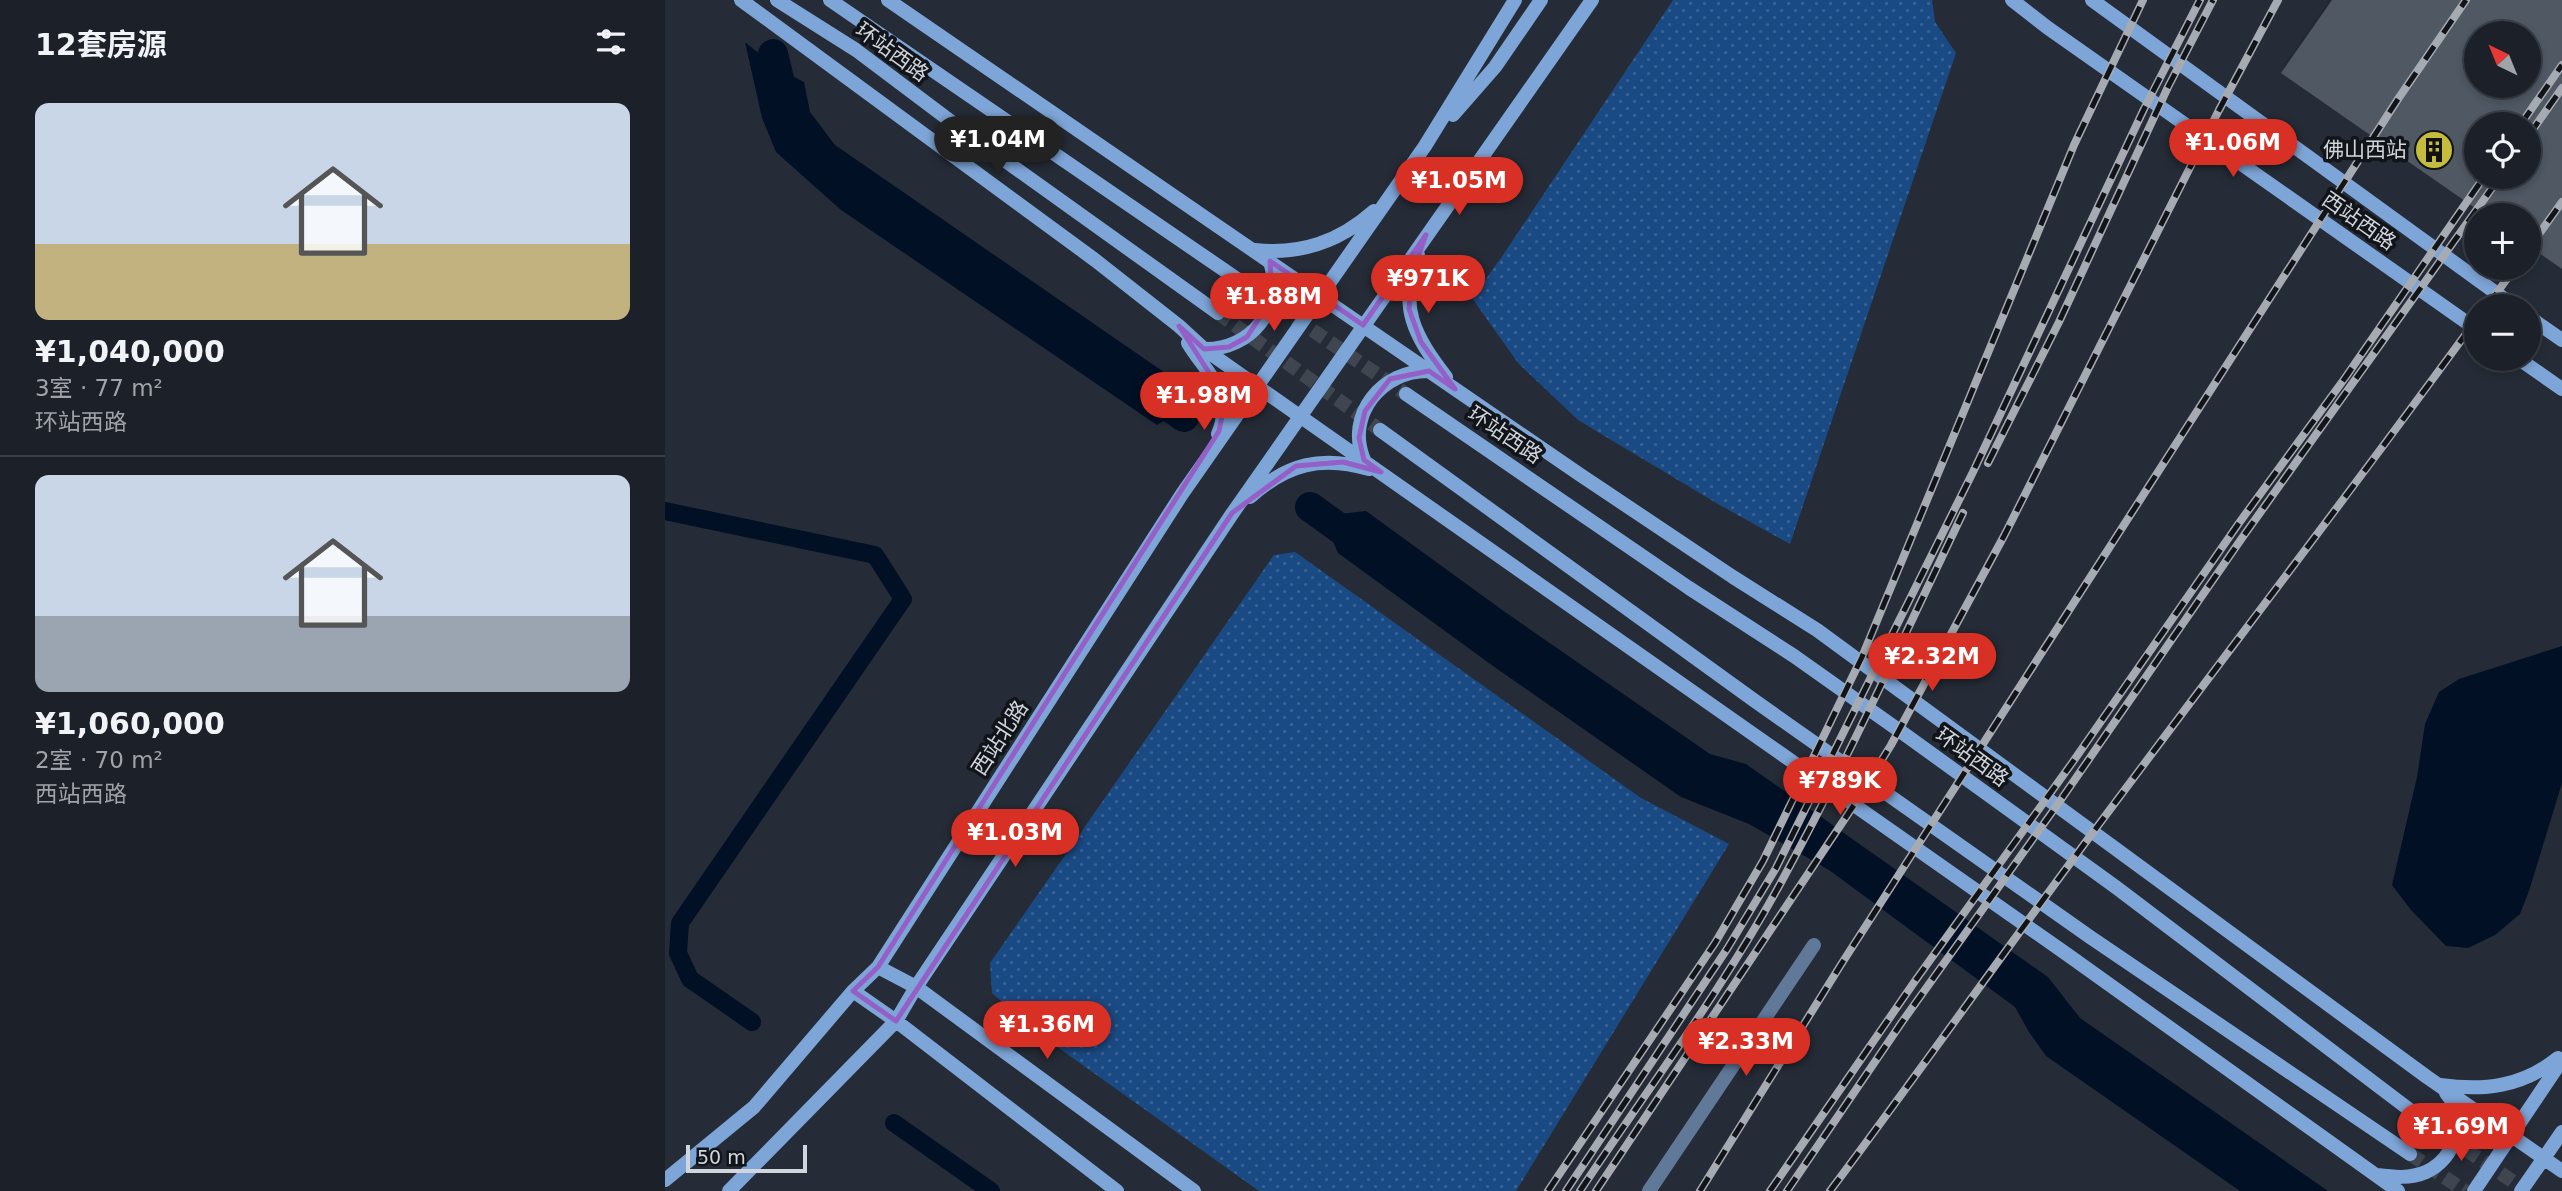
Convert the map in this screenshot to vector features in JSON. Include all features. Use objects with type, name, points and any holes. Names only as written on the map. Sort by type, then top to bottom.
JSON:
[{"type":"main road","points":[[741,0],[1095,260],[1179,326],[1203,349],[2057,947],[2398,1191]]},
{"type":"main road","name":"环站西路","points":[[777,0],[856,50],[965,132],[1218,313]]},
{"type":"main road","name":"环站西路","points":[[830,0],[1243,283]]},
{"type":"main road","points":[[888,0],[1455,389],[1817,631],[2438,1084],[2562,1171]]},
{"type":"main road","points":[[1253,250],[1286,252],[1332,239],[1365,219],[1390,196],[1425,146],[1515,0]]},
{"type":"main road","points":[[1425,146],[1495,67],[1541,0]]},
{"type":"main road","points":[[729,1191],[895,1021],[1232,514],[1592,0]]},
{"type":"main road","name":"西站西路","points":[[2012,0],[2464,321]]},
{"type":"main road","name":"西站西路","points":[[2091,0],[2497,294]]},
{"type":"main road","name":"西站北路","points":[[665,1180],[754,1107],[853,991],[878,967],[1199,469],[1390,196]]},
{"type":"main road","points":[[1426,235],[1413,270],[1409,309],[1421,342],[1455,389]]},
{"type":"main road","points":[[1203,349],[1216,349],[1238,342],[1247,337],[1261,321],[1272,299],[1274,288],[1270,261]]},
{"type":"main road","points":[[2541,325],[2562,340]]},
{"type":"main road","points":[[1179,326],[1217,385],[1224,407],[1219,431],[1199,469]]},
{"type":"main road","points":[[1364,460],[1360,450],[1360,426],[1378,389],[1390,379],[1402,374],[1429,371]]},
{"type":"main road","points":[[2536,371],[2562,389]]},
{"type":"main road","name":"环站西路","points":[[1406,394],[1689,588],[1794,656],[1918,744],[2117,888],[2431,1126]]},
{"type":"main road","points":[[1380,430],[2090,937],[2410,1154]]},
{"type":"main road","points":[[1232,514],[1261,487],[1296,466],[1329,461],[1381,472]]},
{"type":"main road","points":[[878,967],[916,987],[1194,1191]]},
{"type":"main road","points":[[853,991],[1117,1191]]},
{"type":"main road","points":[[2438,1084],[2493,1088],[2513,1084],[2529,1078],[2562,1058]]},
{"type":"main road","points":[[2474,1191],[2562,1058]]},
{"type":"main road","points":[[2375,1174],[2413,1176],[2428,1172],[2442,1160],[2455,1139],[2457,1120],[2454,1105],[2438,1084]]},
{"type":"main road","points":[[2521,1191],[2562,1132]]},
{"type":"street","points":[[1649,1191],[1814,945]]},
{"type":"highlighted area","points":[[1426,235],[1413,270],[1409,309],[1421,342],[1455,389],[1429,371],[1390,379],[1365,411],[1359,438],[1364,460],[1381,472],[1343,462],[1296,466],[1232,513],[896,1021],[853,991],[878,967],[1219,431],[1224,407],[1217,385],[1179,326],[1204,349],[1229,347],[1247,337],[1272,298],[1270,261],[1363,325]]},
{"type":"shaded area","points":[[1673,0],[1932,0],[1935,22],[1956,53],[1790,544],[1578,420],[1518,363],[1472,298]]},
{"type":"shaded area","points":[[745,42],[777,68],[804,82],[810,112],[835,145],[1184,386],[1178,412],[1157,425],[841,210],[776,152],[762,118]]},
{"type":"shaded area","points":[[1366,511],[1505,612],[1710,754],[1746,764],[2048,977],[2080,1018],[2328,1191],[2240,1191],[2046,1056],[2015,1007],[1829,870],[1749,824],[1681,797],[1493,666],[1338,553],[1322,516]]},
{"type":"shaded area","points":[[1295,552],[1641,798],[1729,844],[1516,1191],[1259,1191],[1035,1031],[992,993],[990,963],[1274,555]]},
{"type":"shaded area","points":[[2562,646],[2562,783],[2529,891],[2520,914],[2495,935],[2468,948],[2446,946],[2411,910],[2392,885],[2417,777],[2425,724],[2439,692],[2459,679]]},
{"type":"building","name":"佛山西站","points":[[2332,0],[2562,0],[2562,269],[2541,254],[2541,203],[2468,203],[2281,73]]},
{"type":"waterway","points":[[773,54],[786,107]]},
{"type":"waterway","points":[[1145,389],[1184,417]]},
{"type":"waterway","points":[[1310,507],[1356,540]]},
{"type":"waterway","points":[[665,511],[875,555],[903,599],[680,923],[678,953],[690,979],[752,1022]]},
{"type":"waterway","points":[[894,1123],[991,1191]]},
{"type":"tunnel","points":[[1243,283],[1406,394]]},
{"type":"tunnel","points":[[1218,313],[1380,430]]},
{"type":"tunnel","points":[[2431,1126],[2527,1191]]},
{"type":"tunnel","points":[[2410,1154],[2465,1191]]},
{"type":"railway","points":[[1548,1191],[1715,943],[1763,861],[1862,657],[2074,145],[2143,0]]},
{"type":"railway","points":[[1566,1191],[1727,949],[1776,868],[1973,472],[2144,109],[2200,0]]},
{"type":"railway","points":[[1988,463],[2059,322],[2168,87],[2213,0]]},
{"type":"railway","points":[[1596,1191],[1854,805],[1891,745],[2004,536],[2219,110],[2278,0]]},
{"type":"railway","points":[[1700,1191],[1842,963],[2398,99],[2466,0]]},
{"type":"railway","points":[[2529,112],[2562,65]]},
{"type":"railway","points":[[2541,118],[2562,88]]},
{"type":"railway","points":[[1770,1191],[1915,981],[2072,763],[2239,523],[2345,378],[2476,189]]},
{"type":"railway","points":[[1787,1191],[1902,1022],[2060,801],[2242,538],[2491,189]]},
{"type":"railway","points":[[2541,231],[2562,202]]},
{"type":"railway","points":[[2496,294],[2506,280]]},
{"type":"railway","points":[[1830,1191],[2091,835],[2464,336]]},
{"type":"railway","points":[[1580,1191],[1712,996],[1762,916],[1832,786],[1963,513]]},
{"type":"place","name":"佛山西站","points":[[2434,150]]}]
